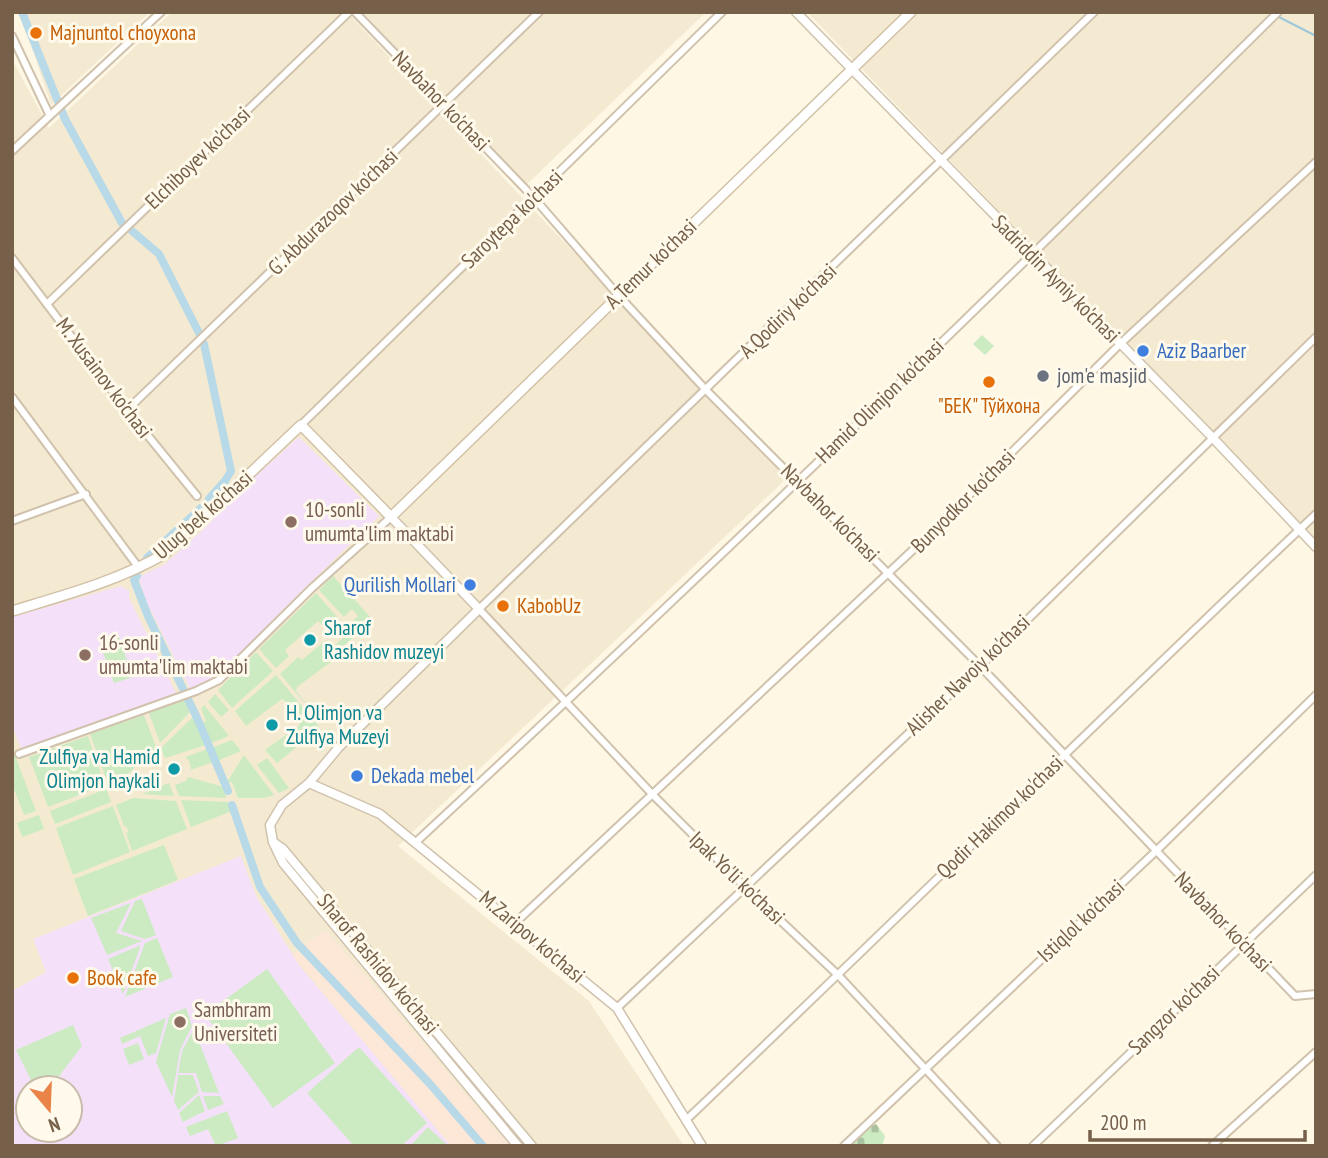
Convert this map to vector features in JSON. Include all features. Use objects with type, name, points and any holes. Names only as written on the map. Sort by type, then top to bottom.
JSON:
[{"type":"main road","name":"A.Temur ko'chasi","points":[[391,517],[911,12]]},
{"type":"main road","points":[[301,425],[391,517]]},
{"type":"main road","name":"Ulug'bek ko'chasi","points":[[12,611],[111,580],[166,553],[301,425]]},
{"type":"street","points":[[12,151],[161,12]]},
{"type":"street","name":"Elchiboyev ko'chasi","points":[[47,304],[349,12]]},
{"type":"street","name":"Navbahor ko'chasi","points":[[355,12],[534,198],[618,295],[706,390],[889,573],[1295,996],[1316,994]]},
{"type":"street","name":"G'. Abdurazoqov ko'chasi","points":[[127,410],[539,12]]},
{"type":"street","name":"Saroytepa ko'chasi","points":[[301,425],[722,12]]},
{"type":"street","name":"Sadriddin Ayniy ko'chasi","points":[[796,12],[1316,547]]},
{"type":"street","name":"A.Qodiriy ko'chasi","points":[[479,609],[1094,12]]},
{"type":"street","name":"Hamid Olimjon ko'chasi","points":[[416,842],[568,701],[1032,256],[1278,12]]},
{"type":"street","points":[[12,36],[49,114]]},
{"type":"street","name":"Bunyodkor ko'chasi","points":[[515,923],[889,573],[1121,344],[1316,162]]},
{"type":"street","name":"M. Xusainov ko'chasi","points":[[13,263],[197,496]]},
{"type":"street","name":"Alisher Navoiy ko'chasi","points":[[617,1008],[979,666],[1316,337]]},
{"type":"street","points":[[12,397],[139,568]]},
{"type":"street","points":[[12,521],[86,494]]},
{"type":"street","name":"Qodir Hakimov ko'chasi","points":[[686,1120],[839,976],[1064,754],[1316,514]]},
{"type":"street","points":[[19,754],[197,691],[219,680],[312,588],[391,517],[479,609],[339,747],[309,783],[282,805],[270,825],[272,842],[283,863],[518,1146]]},
{"type":"street","name":"Ipak Yo'li ko'chasi","points":[[479,609],[568,701],[653,795],[839,976],[997,1146]]},
{"type":"street","name":"Istiqlol ko'chasi","points":[[844,1146],[1155,852],[1316,695]]},
{"type":"street","name":"M.Zaripov ko'chasi","points":[[309,783],[380,814],[617,1008],[702,1146]]},
{"type":"street","name":"Sharof Rashidov ko'chasi","points":[[272,842],[283,849],[532,1146]]},
{"type":"street","name":"Sangzor ko'chasi","points":[[1033,1146],[1316,875]]},
{"type":"street","points":[[1212,1146],[1316,1052]]},
{"type":"shaded area","points":[[20,12],[150,12],[51,105]]},
{"type":"shaded area","points":[[172,12],[347,12],[787,478],[398,846],[589,1001],[684,1146],[12,1146],[12,59],[49,128]]},
{"type":"shaded area","points":[[363,12],[706,12],[524,187]]},
{"type":"shaded area","points":[[807,12],[1316,12],[1316,541]]},
{"type":"shaded area","points":[[299,437],[379,516],[281,611],[216,679],[190,689],[144,597],[139,577],[165,564]]},
{"type":"shaded area","name":"16-sonli umumta'lim maktabi","points":[[121,586],[129,591],[129,598],[176,693],[22,751],[12,725],[12,617]]},
{"type":"shaded area","name":"Sambhram Universiteti","points":[[241,856],[256,896],[299,965],[451,1146],[12,1146],[12,991],[46,972],[33,939]]},
{"type":"shaded area","points":[[325,930],[509,1146],[451,1146],[428,1119],[292,955]]},
{"type":"green space","points":[[982,335],[994,346],[985,355],[973,344]]},
{"type":"green space","points":[[333,576],[373,620],[339,650],[340,655],[297,687],[296,691],[332,735],[280,674],[298,657],[302,660],[326,640],[333,647],[345,636],[342,631],[358,616],[352,609],[344,617],[319,590]]},
{"type":"green space","points":[[316,593],[340,620],[328,631],[318,621],[285,650],[289,656],[276,668],[259,649]]},
{"type":"green space","points":[[119,637],[133,677],[114,683],[100,644]]},
{"type":"green space","points":[[256,652],[273,671],[232,708],[218,690]]},
{"type":"green space","points":[[276,675],[320,728],[277,763],[265,750],[300,725],[295,709],[282,699],[246,726],[235,711]]},
{"type":"green space","points":[[215,694],[229,710],[221,717],[208,702]]},
{"type":"green space","points":[[185,699],[190,712],[160,743],[149,713]]},
{"type":"green space","points":[[204,705],[229,736],[209,744],[201,723],[206,721],[201,709]]},
{"type":"green space","points":[[144,715],[156,747],[125,777],[108,784],[100,762],[102,761],[90,734]]},
{"type":"green space","points":[[193,717],[206,745],[165,758],[161,748]]},
{"type":"green space","points":[[88,736],[105,785],[48,807],[29,757]]},
{"type":"green space","points":[[232,740],[241,751],[217,761],[211,748]]},
{"type":"green space","points":[[207,749],[213,762],[191,770],[186,757]]},
{"type":"green space","points":[[13,750],[36,811],[24,815],[12,784]]},
{"type":"green space","points":[[244,755],[274,795],[264,798],[238,798],[232,782],[226,784]]},
{"type":"green space","points":[[267,758],[289,788],[279,793],[257,765]]},
{"type":"green space","points":[[188,777],[224,787],[226,798],[179,796],[175,785],[186,781]]},
{"type":"green space","points":[[169,783],[174,796],[142,794]]},
{"type":"green space","points":[[106,789],[111,802],[55,824],[50,811]]},
{"type":"green space","points":[[133,798],[176,801],[187,829],[132,851],[126,833],[129,832],[116,805]]},
{"type":"green space","points":[[181,800],[228,802],[232,811],[191,827]]},
{"type":"green space","points":[[113,806],[130,852],[73,875],[56,828]]},
{"type":"green space","points":[[39,815],[44,829],[22,837],[17,823]]},
{"type":"green space","points":[[164,845],[178,880],[88,916],[74,879]]},
{"type":"green space","points":[[142,899],[156,935],[145,939],[121,931],[135,901]]},
{"type":"green space","points":[[131,903],[116,933],[142,941],[107,955],[91,918]]},
{"type":"green space","points":[[157,938],[173,977],[125,997],[145,943]]},
{"type":"green space","points":[[141,945],[123,994],[108,959]]},
{"type":"green space","points":[[267,969],[335,1063],[273,1108],[205,1014]]},
{"type":"green space","points":[[186,1008],[192,1026],[180,1050],[172,1097],[156,1062],[170,1014]]},
{"type":"green space","points":[[166,1018],[156,1053],[148,1056],[140,1036],[122,1044],[120,1038]]},
{"type":"green space","points":[[73,1025],[82,1046],[61,1074],[28,1074],[16,1050]]},
{"type":"green space","points":[[194,1029],[219,1093],[202,1092],[196,1073],[178,1073],[182,1051]]},
{"type":"green space","points":[[138,1043],[144,1059],[129,1065],[123,1049]]},
{"type":"green space","points":[[359,1047],[427,1123],[401,1146],[354,1146],[307,1093]]},
{"type":"green space","points":[[178,1075],[193,1075],[199,1092],[178,1110],[174,1101]]},
{"type":"green space","points":[[199,1095],[205,1111],[183,1122],[179,1113]]},
{"type":"green space","points":[[203,1096],[220,1096],[224,1104],[208,1110]]},
{"type":"green space","points":[[227,1111],[238,1138],[216,1146],[208,1129],[190,1136],[186,1127]]},
{"type":"green space","points":[[876,1124],[885,1136],[882,1146],[849,1146],[866,1129]]},
{"type":"green space","points":[[428,1127],[447,1145],[410,1146]]},
{"type":"waterway","points":[[22,12],[65,119],[122,223]]},
{"type":"waterway","points":[[1277,16],[1316,36]]},
{"type":"waterway","points":[[132,231],[159,254],[199,333]]},
{"type":"waterway","points":[[204,344],[231,471],[209,499]]},
{"type":"waterway","points":[[147,558],[201,508]]},
{"type":"waterway","points":[[137,576],[134,580],[148,616],[198,720],[228,791]]},
{"type":"waterway","points":[[232,805],[260,887],[297,943],[430,1084],[483,1146]]},
{"type":"place","name":"Majnuntol choyxona","points":[[36,33]]},
{"type":"place","name":"Aziz Baarber","points":[[1143,351]]},
{"type":"place","name":"jom'e masjid","points":[[1043,376]]},
{"type":"place","name":"\"БЕК\" Тўйхона","points":[[989,382]]},
{"type":"place","name":"10-sonli umumta'lim maktabi","points":[[291,522]]},
{"type":"place","name":"Qurilish Mollari","points":[[470,585]]},
{"type":"place","name":"KabobUz","points":[[503,606]]},
{"type":"place","name":"Sharof Rashidov muzeyi","points":[[310,640]]},
{"type":"place","name":"16-sonli umumta'lim maktabi","points":[[85,655]]},
{"type":"place","name":"H. Olimjon va Zulfiya Muzeyi","points":[[272,725]]},
{"type":"place","name":"Zulfiya va Hamid Olimjon haykali","points":[[174,769]]},
{"type":"place","name":"Dekada mebel","points":[[357,776]]},
{"type":"place","name":"Book cafe","points":[[73,978]]},
{"type":"place","name":"Sambhram Universiteti","points":[[180,1022]]}]
